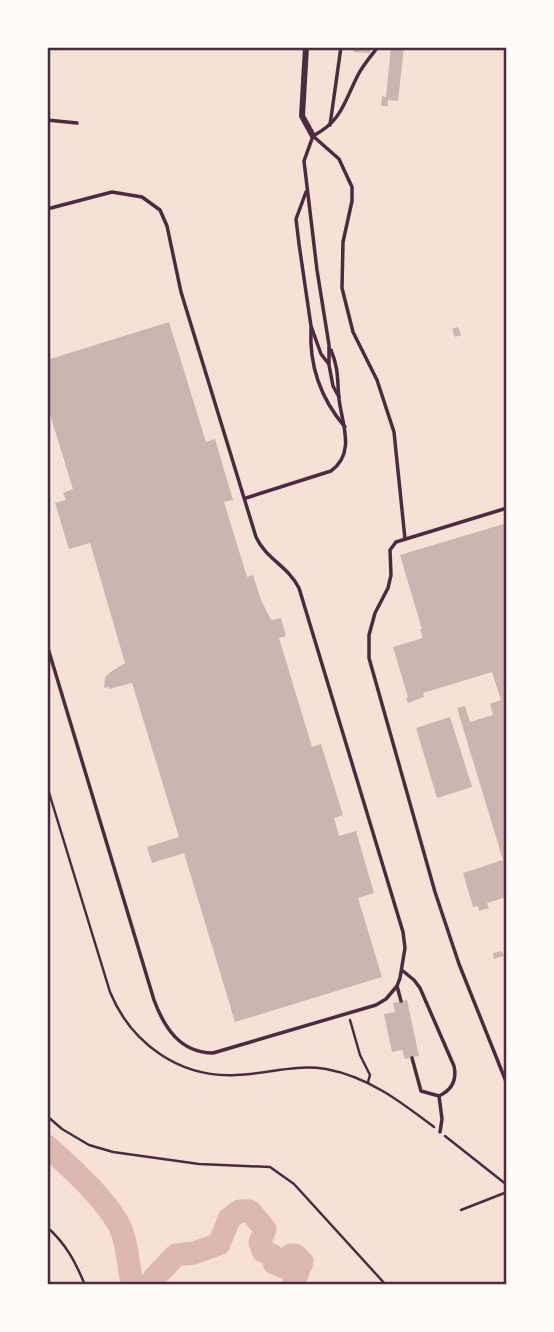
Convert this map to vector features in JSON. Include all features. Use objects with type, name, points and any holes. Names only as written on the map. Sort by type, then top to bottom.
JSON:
[{"type":"street","points":[[306,47],[302,116],[313,136]]},
{"type":"lane","points":[[330,127],[341,47]]},
{"type":"lane","points":[[246,498],[331,471],[344,456],[346,443],[339,380],[329,345],[303,161],[313,136],[330,127],[340,114],[360,72],[378,47]]},
{"type":"lane","points":[[47,120],[77,123]]},
{"type":"lane","points":[[313,136],[339,159],[352,187],[344,242],[342,288],[353,332],[377,380],[394,432],[405,539]]},
{"type":"lane","points":[[307,190],[296,219],[311,326],[310,344],[322,394],[345,428]]},
{"type":"lane","points":[[47,209],[112,192],[142,197],[160,210],[167,226],[181,292],[261,548],[288,571],[304,601],[400,920],[405,948],[403,971],[397,986],[386,999],[376,1005],[213,1052],[199,1051],[172,1035],[154,999],[47,645]]},
{"type":"lane","points":[[311,326],[321,354],[329,365]]},
{"type":"lane","points":[[329,345],[333,386],[339,397]]},
{"type":"lane","points":[[507,508],[396,542],[390,550],[391,575],[388,588],[375,613],[369,635],[369,658],[435,892],[458,964],[507,1084]]},
{"type":"lane","points":[[403,971],[419,988],[453,1066],[455,1079],[448,1092],[439,1096],[421,1091],[412,1058]]},
{"type":"lane","points":[[397,986],[401,1001]]},
{"type":"lane","points":[[439,1096],[442,1119],[440,1132]]},
{"type":"path","points":[[47,786],[110,992],[127,1024],[144,1042],[173,1062],[207,1074],[235,1075],[306,1067],[334,1071],[368,1082],[440,1132],[507,1185]]},
{"type":"path","points":[[348,1012],[360,1055],[370,1075],[368,1082]]},
{"type":"path","points":[[47,1116],[62,1129],[89,1145],[113,1152],[199,1164],[271,1167],[294,1184],[386,1285]]},
{"type":"path","points":[[461,1210],[507,1192]]},
{"type":"path","points":[[47,1227],[68,1250],[85,1285]]},
{"type":"building","points":[[354,47],[370,47],[370,53],[353,52]]},
{"type":"building","points":[[391,47],[404,47],[398,101],[388,100],[388,106],[381,106],[382,96],[386,97]]},
{"type":"building","points":[[169,322],[206,442],[215,439],[233,500],[224,502],[247,577],[253,575],[270,618],[281,618],[286,636],[279,638],[312,747],[321,744],[343,815],[334,818],[339,836],[356,831],[374,893],[358,898],[382,977],[235,1022],[184,853],[152,863],[147,847],[179,837],[132,683],[104,688],[105,678],[109,673],[125,663],[90,543],[69,549],[55,503],[66,500],[63,493],[73,489],[47,405],[47,360]]},
{"type":"building","points":[[458,327],[461,335],[455,337],[452,329]]},
{"type":"building","points":[[507,523],[507,897],[487,903],[489,908],[479,911],[478,906],[473,907],[463,873],[503,860],[457,708],[465,706],[470,722],[493,715],[490,704],[501,700],[492,672],[423,693],[424,697],[408,703],[393,647],[423,638],[400,555]]},
{"type":"building","points":[[450,717],[472,787],[437,798],[416,728]]},
{"type":"building","points":[[502,951],[504,956],[494,959],[493,953]]},
{"type":"building","points":[[407,1000],[419,1056],[405,1059],[402,1050],[392,1052],[384,1014],[395,1012],[393,1003]]},
{"type":"waterway","points":[[47,1146],[87,1184],[114,1216],[125,1241],[133,1285]]},
{"type":"waterway","points":[[151,1285],[154,1278],[176,1255],[194,1253],[219,1244],[229,1219],[239,1211],[250,1211],[265,1229],[260,1243],[263,1251],[272,1255],[274,1263],[284,1267],[291,1255],[295,1255],[302,1262],[293,1285]]}]
